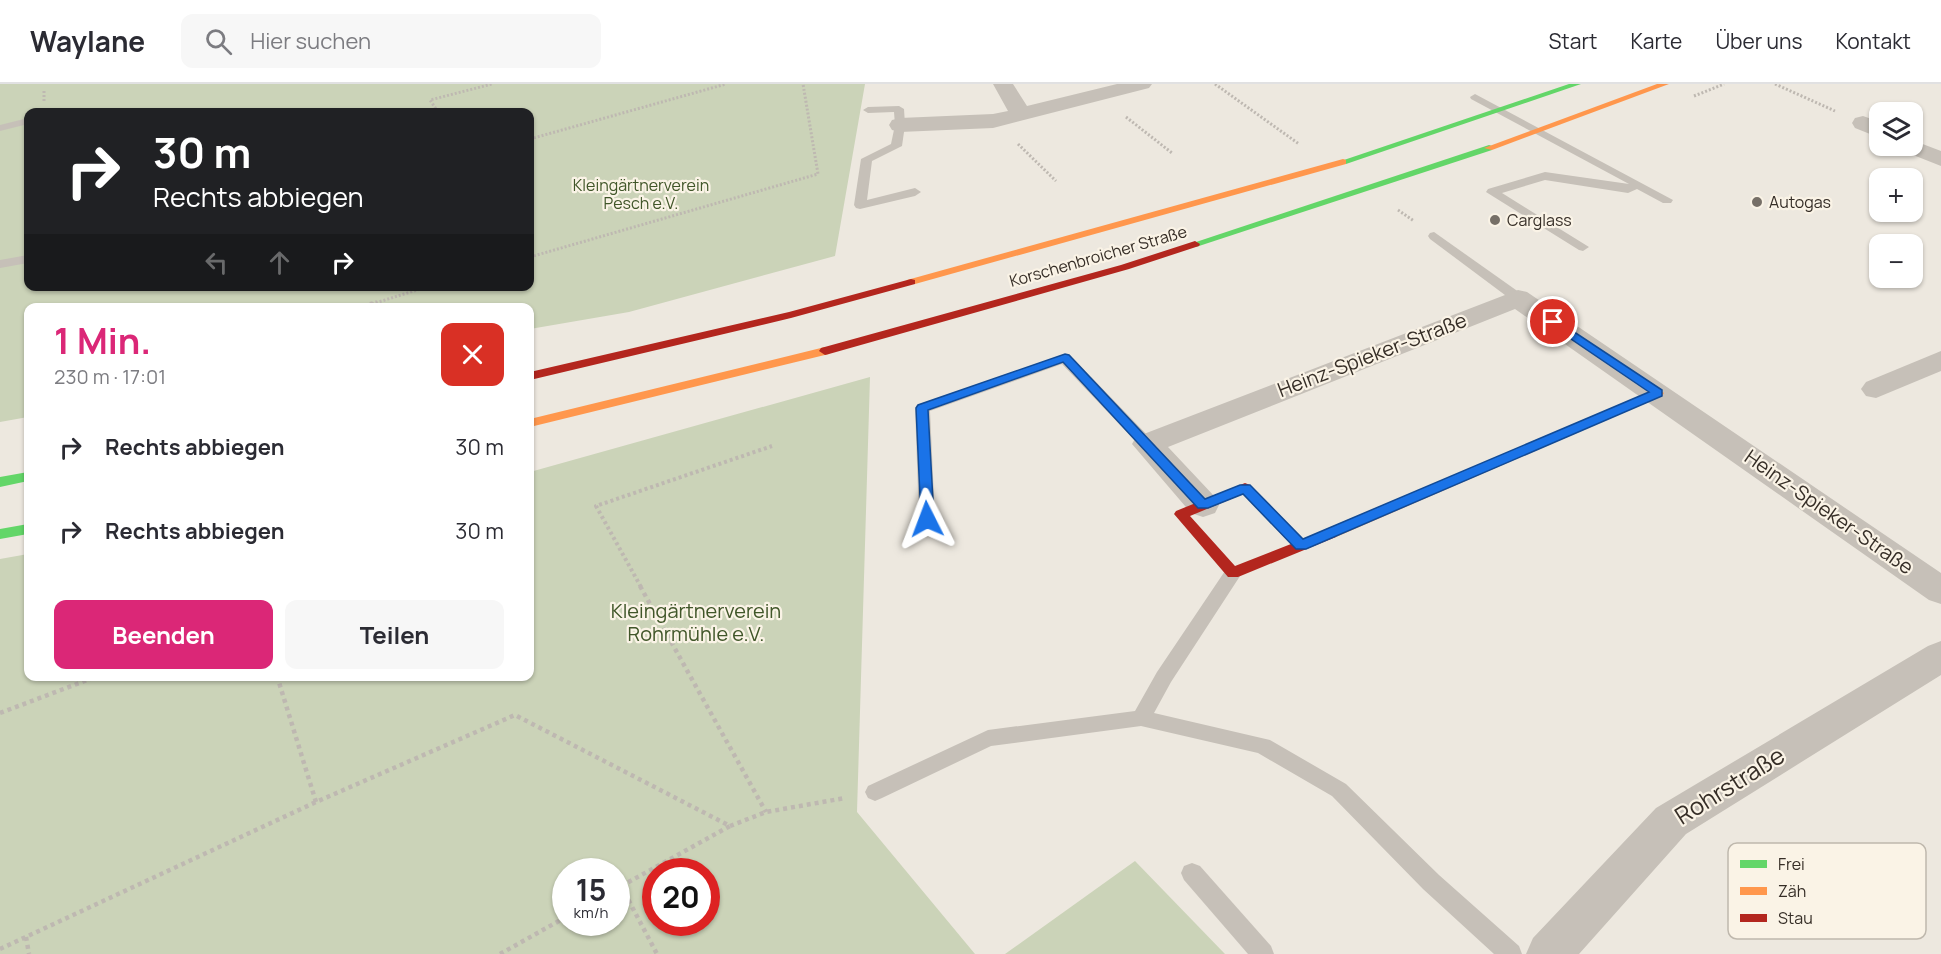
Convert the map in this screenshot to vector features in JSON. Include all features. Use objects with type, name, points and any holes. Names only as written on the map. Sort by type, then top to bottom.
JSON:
[{"type":"main road","name":"Korschenbroicher Straße","points":[[534,375],[814,309],[1332,166],[1577,84]]},
{"type":"main road","name":"Korschenbroicher Straße","points":[[534,422],[824,351],[1125,267],[1541,131],[1665,84]]},
{"type":"main road","points":[[1301,546],[1245,488],[1181,514],[1233,573],[1301,546],[1658,393]]},
{"type":"main road","points":[[0,482],[24,478]]},
{"type":"main road","points":[[0,534],[24,530]]},
{"type":"street","points":[[1003,84],[1020,114]]},
{"type":"street","points":[[900,125],[993,121],[1142,84]]},
{"type":"street","points":[[1923,151],[1941,159]]},
{"type":"street","name":"Heinz-Spieker-Straße","points":[[1147,444],[1518,298],[1941,591]]},
{"type":"street","points":[[1876,389],[1941,360]]},
{"type":"street","points":[[1147,444],[1203,505]]},
{"type":"street","name":"Rohrstraße","points":[[1549,954],[1671,821],[1941,656]]},
{"type":"lane","points":[[1475,97],[1667,200]]},
{"type":"lane","points":[[868,110],[898,110],[900,125],[896,146],[867,159],[860,205],[915,192]]},
{"type":"lane","points":[[0,128],[24,122]]},
{"type":"lane","points":[[1582,248],[1492,192],[1545,176],[1628,189],[1638,184]]},
{"type":"lane","points":[[1434,236],[1518,298]]},
{"type":"lane","points":[[0,264],[24,260]]},
{"type":"lane","points":[[927,519],[922,408],[1065,358],[1147,444]]},
{"type":"lane","points":[[1141,718],[1164,677],[1233,573]]},
{"type":"lane","points":[[875,792],[988,738],[1141,718],[1263,746],[1339,790],[1431,882],[1511,954]]},
{"type":"lane","points":[[1192,873],[1263,954]]},
{"type":"path","points":[[435,108],[430,100],[492,84]]},
{"type":"path","points":[[534,138],[726,84]]},
{"type":"path","points":[[534,256],[818,174],[804,84]]},
{"type":"path","points":[[1215,84],[1300,145]]},
{"type":"path","points":[[1775,84],[1869,126]]},
{"type":"path","points":[[1098,95],[1172,153]]},
{"type":"path","points":[[993,121],[1056,181]]},
{"type":"path","points":[[373,303],[413,291]]},
{"type":"path","points":[[766,812],[596,506],[772,446]]},
{"type":"path","points":[[0,713],[85,681]]},
{"type":"path","points":[[279,681],[316,802]]},
{"type":"path","points":[[0,949],[316,802],[516,715],[730,826]]},
{"type":"path","points":[[630,882],[730,826],[766,812],[875,792]]},
{"type":"path","points":[[630,907],[657,954]]},
{"type":"path","points":[[500,954],[552,925]]},
{"type":"path","points":[[26,937],[29,954]]},
{"type":"green space","name":"Kleingärtnerverein Pesch e.V.","points":[[0,84],[865,84],[835,256],[629,312],[534,328],[534,303],[24,303],[24,418],[0,422]]},
{"type":"green space","name":"Kleingärtnerverein Rohrmühle e.V.","points":[[870,377],[857,812],[975,954],[0,954],[0,559],[24,555],[24,681],[534,681],[534,471]]},
{"type":"green space","points":[[1135,861],[1225,954],[1005,954]]},
{"type":"traffic: fast","points":[[1343,162],[1577,84]]},
{"type":"traffic: fast","points":[[1195,244],[1489,148]]},
{"type":"traffic: fast","points":[[0,482],[24,478]]},
{"type":"traffic: fast","points":[[0,534],[24,530]]},
{"type":"traffic: slow","points":[[1489,148],[1665,84]]},
{"type":"traffic: slow","points":[[911,282],[1343,162]]},
{"type":"traffic: slow","points":[[534,422],[825,351]]},
{"type":"traffic: slow","points":[[1331,533],[1658,393]]},
{"type":"traffic: jam","points":[[825,351],[1125,267],[1195,244]]},
{"type":"traffic: jam","points":[[534,375],[791,315],[911,282]]},
{"type":"traffic: jam","points":[[1301,546],[1233,573],[1181,514],[1245,488],[1301,546],[1331,533]]},
{"type":"place","name":"Autogas","points":[[1757,202]]},
{"type":"place","name":"Carglass","points":[[1495,220]]},
{"type":"route","points":[[927,519],[922,408],[1065,358],[1203,505],[1245,488],[1301,546],[1658,393],[1553,322]]}]
